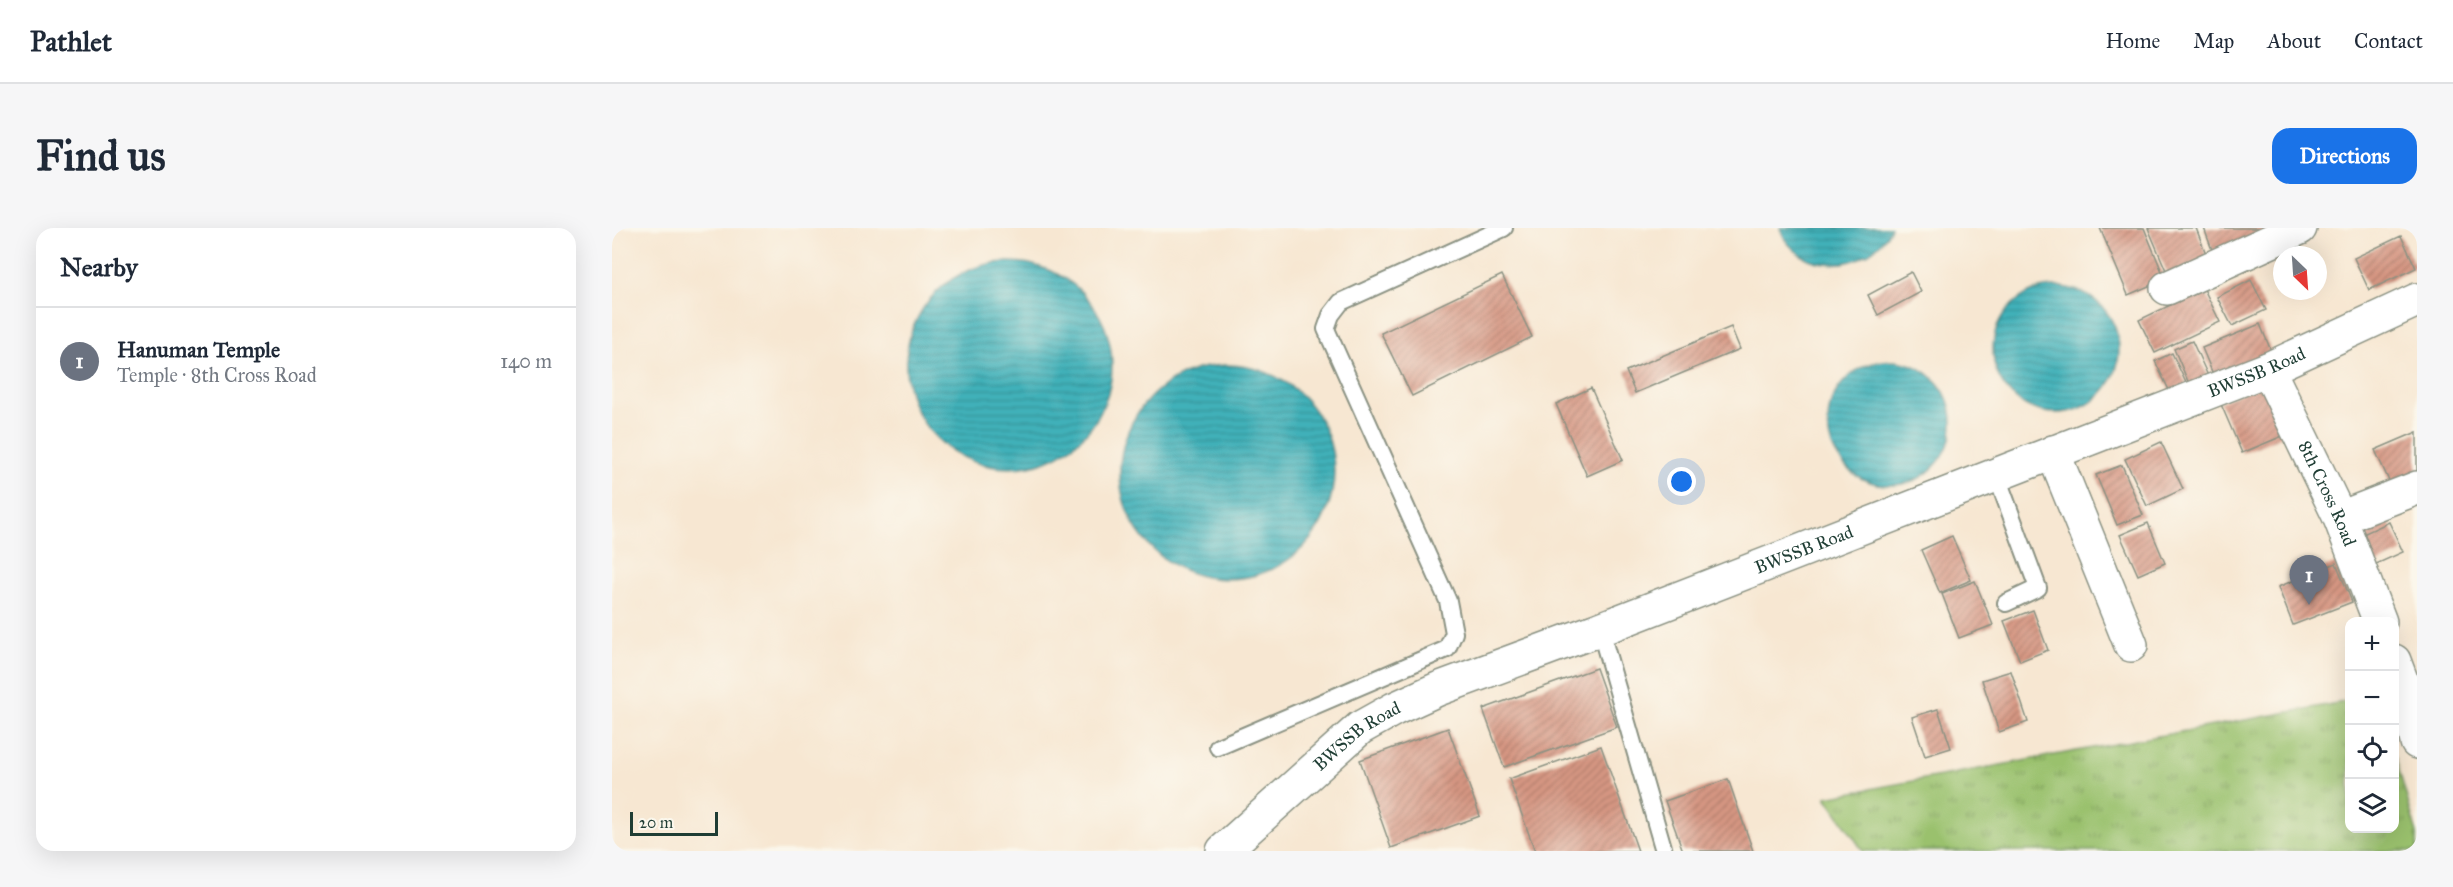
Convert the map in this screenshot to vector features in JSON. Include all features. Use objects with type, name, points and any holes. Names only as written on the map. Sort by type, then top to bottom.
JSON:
[{"type":"street","points":[[2167,288],[2296,229]]},
{"type":"street","name":"BWSSB Road","points":[[1223,851],[1360,728],[1394,709],[1438,689],[1600,629],[2268,369],[2417,300]]},
{"type":"street","name":"8th Cross Road","points":[[2268,369],[2340,518],[2378,617]]},
{"type":"street","points":[[2053,452],[2131,645]]},
{"type":"street","points":[[2340,518],[2417,488]]},
{"type":"street","points":[[2398,671],[2407,696],[2417,742]]},
{"type":"lane","points":[[1218,747],[1447,649],[1454,633],[1448,601],[1326,329],[1331,315],[1341,302],[1504,228]]},
{"type":"lane","points":[[1996,474],[2038,588],[2006,603]]},
{"type":"lane","points":[[1600,629],[1664,851]]},
{"type":"green space","points":[[2345,702],[2345,833],[2399,833],[2399,770],[2417,834],[2417,851],[1863,851],[1826,797]]},
{"type":"water","points":[[1780,228],[1891,228],[1881,243],[1867,254],[1851,261],[1834,264],[1817,262],[1801,255],[1789,244]]},
{"type":"water","points":[[1009,262],[1029,264],[1048,270],[1082,292],[1104,326],[1110,345],[1112,365],[1110,385],[1104,404],[1082,438],[1048,460],[1029,466],[1009,468],[989,466],[970,460],[936,438],[914,404],[908,385],[906,365],[908,345],[914,326],[936,292],[970,270],[989,264]]},
{"type":"water","points":[[2056,287],[2080,292],[2100,306],[2114,326],[2119,350],[2114,374],[2100,394],[2080,408],[2056,413],[2032,408],[2012,394],[1998,374],[1993,350],[1998,326],[2012,306],[2032,292]]},
{"type":"water","points":[[1890,361],[1914,365],[1934,379],[1948,399],[1952,423],[1948,447],[1934,467],[1914,481],[1890,485],[1866,481],[1846,467],[1832,447],[1828,423],[1832,399],[1846,379],[1866,365]]},
{"type":"water","points":[[1216,365],[1238,365],[1258,369],[1278,377],[1303,396],[1322,421],[1330,441],[1334,472],[1330,503],[1322,523],[1303,548],[1278,567],[1258,575],[1238,579],[1216,579],[1196,575],[1176,567],[1144,540],[1132,523],[1124,503],[1120,483],[1120,461],[1124,441],[1132,421],[1159,389],[1176,377],[1196,369]]},
{"type":"building","points":[[2100,228],[2144,228],[2165,279],[2128,295]]},
{"type":"building","points":[[2148,228],[2196,228],[2208,259],[2168,275]]},
{"type":"building","points":[[2204,228],[2287,228],[2215,258]]},
{"type":"building","points":[[2401,236],[2416,268],[2369,290],[2354,258]]},
{"type":"building","points":[[1911,272],[1921,292],[1878,315],[1868,295]]},
{"type":"building","points":[[1502,275],[1532,337],[1412,396],[1381,333]]},
{"type":"building","points":[[2251,280],[2266,310],[2232,326],[2217,297]]},
{"type":"building","points":[[2204,289],[2220,322],[2155,353],[2139,320]]},
{"type":"building","points":[[2260,324],[2276,363],[2218,386],[2202,348]]},
{"type":"building","points":[[1731,327],[1740,349],[1635,393],[1626,371]]},
{"type":"building","points":[[2192,341],[2209,378],[2190,386],[2174,349]]},
{"type":"building","points":[[2172,353],[2187,385],[2170,392],[2155,361]]},
{"type":"building","points":[[2263,384],[2285,435],[2242,453],[2220,402]]},
{"type":"building","points":[[1591,388],[1623,460],[1587,476],[1556,404]]},
{"type":"building","points":[[2417,432],[2417,482],[2394,492],[2375,450]]},
{"type":"building","points":[[2161,442],[2183,489],[2147,506],[2125,459]]},
{"type":"building","points":[[2122,465],[2143,515],[2117,525],[2096,475]]},
{"type":"building","points":[[2389,522],[2403,552],[2363,570],[2350,540]]},
{"type":"building","points":[[2148,523],[2165,563],[2138,575],[2120,535]]},
{"type":"building","points":[[1952,536],[1971,580],[1940,593],[1921,550]]},
{"type":"building","points":[[2336,563],[2352,602],[2293,625],[2278,587]]},
{"type":"building","points":[[1975,581],[1993,625],[1959,638],[1942,594]]},
{"type":"building","points":[[2033,610],[2048,650],[2020,661],[2004,621]]},
{"type":"building","points":[[1596,668],[1617,727],[1504,767],[1483,709]]},
{"type":"building","points":[[2011,671],[2028,722],[1999,732],[1982,680]]},
{"type":"building","points":[[1938,709],[1951,748],[1925,756],[1912,717]]},
{"type":"building","points":[[1448,728],[1480,816],[1391,848],[1360,760]]},
{"type":"building","points":[[1601,746],[1638,851],[1535,851],[1509,779]]},
{"type":"building","points":[[1728,779],[1753,851],[1683,851],[1665,801]]},
{"type":"place","name":"Hanuman Temple","points":[[2309,605]]}]
